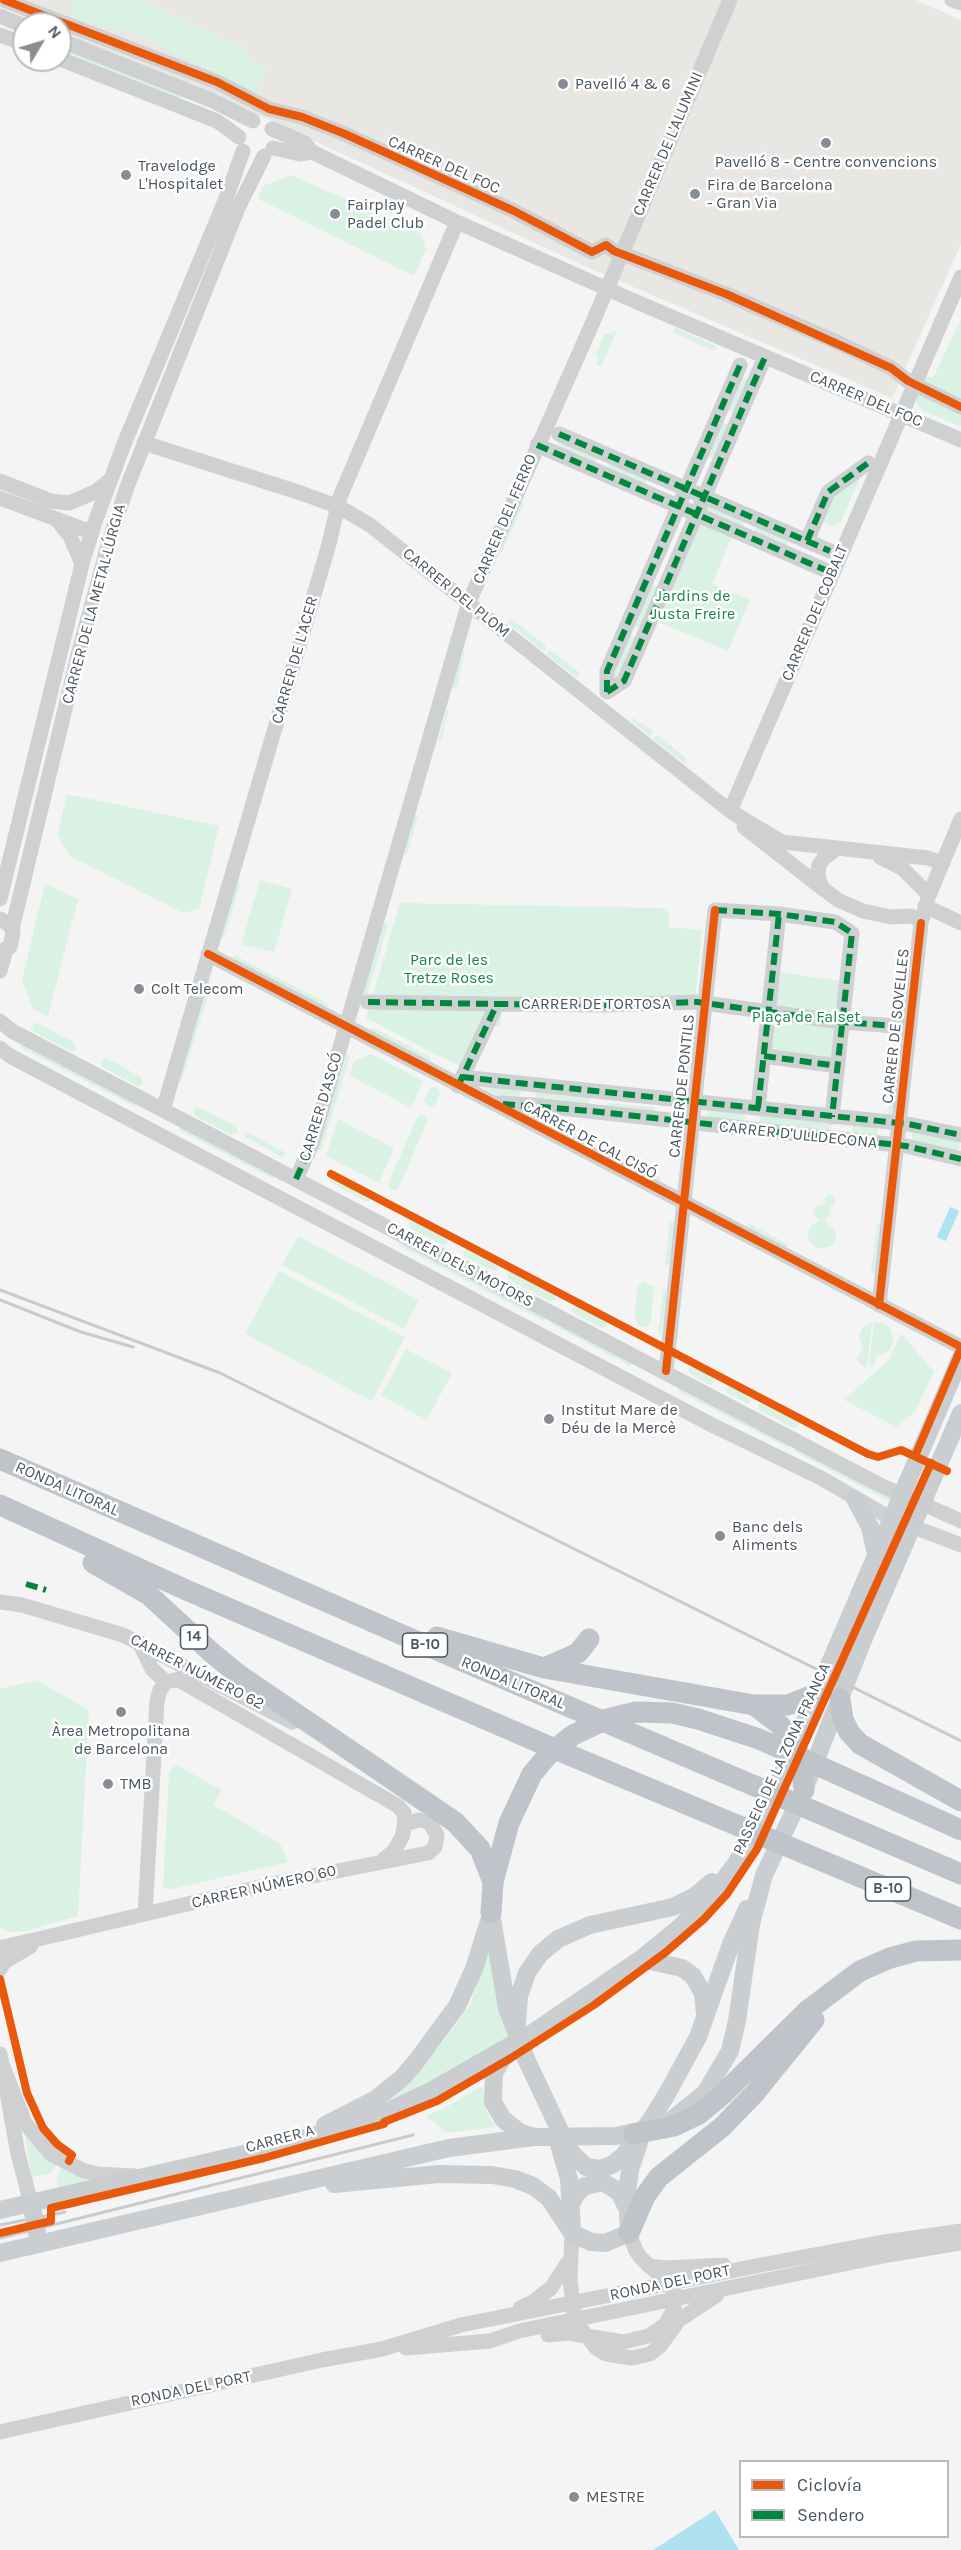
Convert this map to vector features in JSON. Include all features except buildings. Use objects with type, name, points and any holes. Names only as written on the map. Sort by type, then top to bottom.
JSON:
[{"type":"highway","name":"RONDA LITORAL","points":[[0,1459],[582,1713],[961,1874]]},
{"type":"highway","name":"B-10","points":[[0,1506],[184,1589],[543,1744],[961,1919]]},
{"type":"highway","name":"14","points":[[0,1513],[140,1588],[239,1675],[341,1743],[381,1773]]},
{"type":"highway","points":[[270,1576],[450,1642],[544,1668],[754,1705],[788,1705],[818,1693]]},
{"type":"highway","points":[[544,1668],[578,1653],[589,1639]]},
{"type":"highway","points":[[840,1699],[843,1719],[849,1732],[860,1744],[961,1801]]},
{"type":"highway","points":[[754,1705],[773,1718],[794,1746],[802,1761],[804,1790]]},
{"type":"highway","points":[[491,1914],[493,1882],[509,1823],[532,1774],[563,1742],[587,1727],[636,1712],[655,1712],[698,1719],[759,1739],[961,1830]]},
{"type":"highway","points":[[381,1773],[466,1831],[485,1857],[493,1882]]},
{"type":"highway","points":[[634,2134],[658,2130],[686,2121],[807,2011],[852,1976],[879,1962],[904,1953],[931,1949],[961,1950]]},
{"type":"highway","points":[[630,2233],[645,2196],[659,2177],[722,2127],[754,2094],[828,2002],[852,1976]]},
{"type":"main road","name":"PASSEIG DE LA ZONA FRANCA","points":[[741,1857],[818,1693],[890,1518],[961,1357]]},
{"type":"main road","name":"PASSEIG DE LA ZONA FRANCA","points":[[708,2099],[735,2036],[750,1933],[764,1875],[804,1790],[961,1413]]},
{"type":"main road","points":[[855,1499],[870,1527],[876,1554]]},
{"type":"main road","points":[[534,2138],[519,2132],[503,2119],[493,2102],[494,2073],[515,2047],[519,1996],[527,1973],[549,1946],[566,1934],[590,1925],[650,1914],[684,1903],[741,1857]]},
{"type":"main road","name":"CARRER A","points":[[0,2210],[274,2147],[370,2120],[515,2047],[641,1959],[702,1907],[741,1857]]},
{"type":"main road","points":[[626,2208],[630,2170],[651,2120],[688,2057],[705,2019],[731,1944],[764,1875]]},
{"type":"main road","points":[[491,1914],[503,1992],[515,2047],[569,2150],[586,2167],[600,2169],[617,2162],[651,2120]]},
{"type":"main road","points":[[274,2147],[376,2099],[402,2078],[457,2006],[474,1969],[491,1914]]},
{"type":"main road","points":[[641,1959],[682,1968],[693,1976],[703,1993],[705,2019]]},
{"type":"main road","points":[[552,2117],[569,2179],[572,2233]]},
{"type":"main road","points":[[0,2253],[420,2154],[534,2138],[634,2134]]},
{"type":"main road","points":[[225,2200],[344,2183],[439,2174],[492,2175],[515,2179],[541,2191],[555,2205],[572,2233],[598,2243],[611,2241],[630,2233],[626,2208],[619,2192],[603,2182],[585,2186],[576,2194],[572,2202]]},
{"type":"main road","points":[[31,2203],[39,2243]]},
{"type":"street","name":"CARRER DEL FOC","points":[[4,0],[217,82],[268,108],[302,117],[345,134],[514,212],[592,252],[610,248]]},
{"type":"street","name":"CARRER DE L'ALUMINI","points":[[606,288],[730,0]]},
{"type":"street","points":[[952,0],[961,3]]},
{"type":"street","points":[[72,45],[211,100],[253,121],[261,121],[278,131],[268,152],[252,157],[217,121],[72,63]]},
{"type":"street","points":[[241,144],[243,127],[253,121]]},
{"type":"street","name":"CARRER DEL FOC","points":[[278,131],[305,143],[312,152],[457,222],[961,440]]},
{"type":"street","name":"CARRER DE LA METAL·LÚRGIA","points":[[0,899],[92,525],[225,201],[241,144]]},
{"type":"street","name":"CARRER DEL FOC","points":[[268,152],[300,154],[312,152]]},
{"type":"street","name":"CARRER DE LA METAL·LÚRGIA","points":[[3,951],[12,943],[6,924],[101,567],[127,487],[238,207],[268,152]]},
{"type":"street","name":"CARRER DE L'ACER","points":[[163,1110],[352,466],[457,222]]},
{"type":"street","name":"CARRER DEL FOC","points":[[632,257],[726,294],[841,344],[891,368],[915,384],[961,407]]},
{"type":"street","name":"CARRER DEL COBALT","points":[[730,812],[961,277]]},
{"type":"street","name":"CARRER DEL FERRO","points":[[384,896],[469,602],[606,288]]},
{"type":"street","points":[[740,365],[607,671],[607,692],[624,681],[765,357]]},
{"type":"street","points":[[718,414],[737,422]]},
{"type":"street","points":[[559,434],[830,551]]},
{"type":"street","name":"CARRER DEL PLOM","points":[[144,443],[301,493],[339,507],[370,525],[730,812]]},
{"type":"street","points":[[537,445],[832,573]]},
{"type":"street","points":[[599,471],[605,454]]},
{"type":"street","points":[[699,458],[717,467]]},
{"type":"street","points":[[789,554],[802,539],[828,492],[868,463]]},
{"type":"street","points":[[649,492],[656,476]]},
{"type":"street","points":[[0,481],[51,501],[92,525]]},
{"type":"street","points":[[51,501],[69,503],[81,500],[109,481]]},
{"type":"street","points":[[92,525],[127,487]]},
{"type":"street","points":[[0,498],[57,520],[92,525]]},
{"type":"street","points":[[745,534],[752,518]]},
{"type":"street","points":[[57,520],[70,536],[82,564]]},
{"type":"street","points":[[662,544],[681,552]]},
{"type":"street","points":[[87,547],[101,567]]},
{"type":"street","points":[[648,577],[666,584]]},
{"type":"street","points":[[627,626],[645,634]]},
{"type":"street","points":[[730,812],[782,842],[928,858],[943,863]]},
{"type":"street","points":[[730,812],[753,837],[838,900],[863,911],[891,917],[909,916],[925,907]]},
{"type":"street","name":"CARRER DE SOVELLES","points":[[879,1305],[925,907],[961,819]]},
{"type":"street","points":[[822,888],[818,876],[819,865],[836,849]]},
{"type":"street","points":[[870,852],[902,868],[925,907],[961,923]]},
{"type":"street","name":"CARRER D'ASCÓ","points":[[296,1179],[310,1150],[384,896]]},
{"type":"street","name":"CARRER DE PONTILS","points":[[666,1371],[714,910],[779,914]]},
{"type":"street","points":[[758,1108],[779,914],[835,922],[852,933],[832,1117]]},
{"type":"street","points":[[0,972],[3,951]]},
{"type":"street","name":"CARRER DE CAL CISÓ","points":[[208,954],[345,1027],[460,1081],[491,1103],[961,1347]]},
{"type":"street","name":"CARRER DE TORTOSA","points":[[368,1002],[705,1003],[842,1022],[910,1027]]},
{"type":"street","name":"CARRER DE TORTOSA","points":[[460,1081],[497,1004]]},
{"type":"street","name":"CARRER DELS MOTORS","points":[[0,1021],[12,1031],[902,1495],[961,1521]]},
{"type":"street","name":"CARRER DELS MOTORS","points":[[0,1048],[10,1056],[208,1161],[712,1425],[820,1478],[890,1518],[961,1545]]},
{"type":"street","points":[[764,1056],[838,1066]]},
{"type":"street","name":"CARRER D'ULLDECONA","points":[[460,1081],[525,1083],[598,1092],[692,1111],[898,1136],[961,1135]]},
{"type":"street","points":[[521,1104],[525,1083]]},
{"type":"street","points":[[595,1112],[598,1092]]},
{"type":"street","name":"CARRER D'ULLDECONA","points":[[491,1103],[595,1112],[758,1108],[832,1117],[898,1136],[961,1159]]},
{"type":"street","name":"CARRER NÚMERO 62","points":[[0,1602],[22,1605],[86,1623],[139,1642],[326,1740],[381,1773]]},
{"type":"street","points":[[139,1642],[152,1669],[398,1806],[404,1813],[405,1824],[402,1837],[394,1851],[383,1860]]},
{"type":"street","points":[[145,1914],[157,1701],[160,1690],[172,1681],[190,1675],[193,1669]]},
{"type":"street","name":"CARRER NÚMERO 60","points":[[0,1948],[383,1860],[397,1860],[435,1848],[438,1835],[429,1822],[419,1820],[405,1824]]},
{"type":"street","name":"CARRER NÚMERO 60","points":[[0,1935],[50,1936]]},
{"type":"street","name":"CARRER NÚMERO 60","points":[[0,1969],[4,1962],[50,1936]]},
{"type":"street","points":[[1,2059],[26,2123],[51,2154],[82,2170],[97,2174],[144,2176]]},
{"type":"street","points":[[1,2059],[18,2154],[31,2203]]},
{"type":"street","name":"RONDA DEL PORT","points":[[0,2432],[299,2365],[382,2349],[461,2325],[766,2264],[878,2243],[961,2231]]},
{"type":"street","points":[[572,2233],[571,2303],[575,2321],[596,2348],[616,2357],[632,2358],[650,2354],[660,2346],[683,2317],[720,2293],[740,2286]]},
{"type":"street","points":[[490,2340],[558,2332],[584,2334],[617,2342],[643,2338],[665,2325],[674,2308],[674,2292],[636,2251],[630,2233]]},
{"type":"street","name":"RONDA DEL PORT","points":[[382,2349],[490,2340],[519,2331],[917,2249],[961,2243]]},
{"type":"street","points":[[499,2318],[533,2302],[557,2281],[571,2256]]},
{"type":"street","points":[[649,2266],[666,2268],[766,2264]]},
{"type":"shaded area","name":"Fira de Barcelona - Gran Via","points":[[0,0],[916,0],[961,20],[961,244],[892,398],[580,264],[224,99],[72,37],[72,12],[12,12],[0,7]]},
{"type":"green space","points":[[71,0],[139,0],[249,50],[247,58],[267,67],[255,92],[136,34],[84,22],[74,16]]},
{"type":"green space","points":[[72,51],[205,103],[204,105],[186,98],[171,97],[72,57]]},
{"type":"green space","name":"Fairplay Padel Club","points":[[291,175],[420,232],[426,249],[414,276],[258,199],[263,186]]},
{"type":"green space","points":[[961,319],[961,427],[922,410],[917,405],[916,396],[926,376],[933,378]]},
{"type":"green space","points":[[674,327],[718,347],[714,351],[674,333]]},
{"type":"green space","points":[[617,330],[601,367],[596,365],[599,357],[596,355],[604,335]]},
{"type":"green space","points":[[743,376],[748,382],[734,411],[729,411],[727,409]]},
{"type":"green space","points":[[723,422],[728,428],[714,457],[709,457],[707,455]]},
{"type":"green space","points":[[559,442],[597,456],[596,462],[558,448]]},
{"type":"green space","points":[[612,462],[647,478],[646,483],[643,485],[608,469]]},
{"type":"green space","points":[[861,476],[840,523],[831,526],[824,523],[822,519],[829,496]]},
{"type":"green space","points":[[522,501],[523,505],[502,552],[499,548]]},
{"type":"green space","points":[[710,504],[744,520],[743,525],[741,527],[705,512],[706,506]]},
{"type":"green space","name":"Jardins de Justa Freire","points":[[698,519],[733,534],[712,584],[750,600],[728,651],[654,620]]},
{"type":"green space","points":[[759,525],[787,539],[787,544],[785,546],[754,533],[755,527]]},
{"type":"green space","points":[[650,586],[658,588],[639,628],[636,627],[633,624]]},
{"type":"green space","points":[[512,619],[546,646],[544,652],[507,622]]},
{"type":"green space","points":[[628,635],[637,638],[618,678],[612,674]]},
{"type":"green space","points":[[465,651],[457,687],[454,688],[452,686],[462,652]]},
{"type":"green space","points":[[549,651],[579,672],[577,678],[546,654]]},
{"type":"green space","points":[[449,709],[441,741],[438,742],[446,710]]},
{"type":"green space","points":[[633,718],[653,731],[651,737],[631,721]]},
{"type":"green space","points":[[659,736],[686,758],[685,764],[653,739]]},
{"type":"green space","points":[[67,794],[219,826],[199,909],[183,913],[70,856],[57,835]]},
{"type":"green space","points":[[418,816],[408,853],[405,854],[414,817]]},
{"type":"green space","points":[[260,880],[292,889],[274,952],[241,944]]},
{"type":"green space","points":[[236,883],[240,884],[225,936],[222,938],[220,936]]},
{"type":"green space","points":[[45,884],[78,899],[48,1017],[33,1009],[22,980]]},
{"type":"green space","name":"Parc de les Tretze Roses","points":[[400,903],[663,908],[670,915],[668,927],[702,930],[694,1008],[502,1008],[501,1026],[488,1026],[461,1065],[449,1061],[366,1018]]},
{"type":"green space","points":[[386,922],[388,925],[363,1009],[359,1006],[383,923]]},
{"type":"green space","points":[[234,955],[327,1003],[328,1006],[325,1008],[232,959]]},
{"type":"green space","points":[[907,970],[904,1021],[899,1021],[904,972]]},
{"type":"green space","name":"Plaça de Falset","points":[[774,971],[846,982],[838,1061],[765,1051]]},
{"type":"green space","points":[[209,981],[211,985],[181,1083],[179,1082]]},
{"type":"green space","points":[[34,1023],[75,1043],[76,1049],[71,1051],[33,1031],[31,1028]]},
{"type":"green space","points":[[695,1023],[688,1090],[684,1087],[691,1024]]},
{"type":"green space","points":[[372,1027],[430,1057],[431,1060],[428,1062],[370,1031]]},
{"type":"green space","points":[[22,1043],[137,1104],[135,1107],[20,1047]]},
{"type":"green space","points":[[346,1054],[350,1057],[321,1151],[318,1148]]},
{"type":"green space","points":[[371,1054],[423,1081],[411,1108],[350,1076],[354,1061]]},
{"type":"green space","points":[[106,1058],[141,1077],[143,1084],[138,1086],[102,1067],[101,1061]]},
{"type":"green space","points":[[894,1074],[897,1076],[893,1115],[890,1116],[888,1114]]},
{"type":"green space","points":[[433,1087],[437,1088],[440,1093],[435,1105],[429,1107],[424,1101]]},
{"type":"green space","points":[[482,1087],[518,1088],[521,1093],[517,1099],[502,1097]]},
{"type":"green space","points":[[538,1090],[589,1096],[590,1099],[587,1106],[536,1100],[535,1094]]},
{"type":"green space","points":[[609,1103],[654,1107],[656,1112],[605,1106]]},
{"type":"green space","points":[[198,1107],[236,1126],[238,1132],[232,1135],[195,1116],[193,1110]]},
{"type":"green space","points":[[708,1109],[744,1113],[745,1119],[742,1123],[708,1118]]},
{"type":"green space","points":[[422,1115],[428,1120],[398,1189],[389,1188],[389,1181],[418,1116]]},
{"type":"green space","points":[[760,1116],[830,1120],[831,1130],[829,1133],[761,1126]]},
{"type":"green space","points":[[546,1118],[592,1141],[592,1145],[543,1121]]},
{"type":"green space","points":[[338,1119],[394,1148],[379,1183],[326,1156]]},
{"type":"green space","points":[[853,1125],[878,1127],[877,1136],[851,1133]]},
{"type":"green space","points":[[181,1126],[275,1175],[273,1179],[179,1130]]},
{"type":"green space","points":[[246,1132],[286,1154],[282,1157],[244,1136]]},
{"type":"green space","points":[[912,1132],[958,1138],[960,1148],[956,1153],[912,1142]]},
{"type":"green space","points":[[600,1147],[660,1178],[661,1181],[599,1151]]},
{"type":"green space","points":[[332,1178],[370,1197],[370,1201],[367,1202],[331,1182]]},
{"type":"green space","points":[[829,1194],[836,1200],[834,1205],[829,1207],[831,1213],[825,1221],[835,1230],[836,1239],[831,1246],[819,1249],[809,1241],[808,1233],[812,1225],[819,1221],[813,1213],[815,1207],[825,1204],[825,1198]]},
{"type":"green space","points":[[413,1220],[447,1238],[448,1243],[443,1245],[410,1228],[409,1223]]},
{"type":"green space","points":[[670,1222],[675,1222],[670,1264],[667,1266],[665,1263]]},
{"type":"green space","points":[[750,1224],[787,1246],[785,1248],[747,1229]]},
{"type":"green space","points":[[877,1224],[881,1224],[875,1274],[871,1272]]},
{"type":"green space","points":[[298,1236],[419,1300],[404,1329],[282,1265]]},
{"type":"green space","points":[[400,1241],[547,1317],[544,1321],[398,1245]]},
{"type":"green space","points":[[467,1249],[496,1263],[498,1269],[493,1271],[464,1256],[463,1251]]},
{"type":"green space","points":[[279,1271],[405,1337],[372,1401],[245,1334]]},
{"type":"green space","points":[[512,1271],[555,1294],[556,1299],[551,1302],[508,1279],[507,1274]]},
{"type":"green space","points":[[645,1282],[654,1287],[651,1321],[648,1326],[642,1327],[637,1324],[634,1315],[638,1286]]},
{"type":"green space","points":[[663,1290],[667,1291],[661,1336],[658,1334]]},
{"type":"green space","points":[[576,1305],[605,1320],[607,1326],[602,1328],[573,1313],[572,1308]]},
{"type":"green space","points":[[553,1320],[632,1362],[630,1366],[551,1324]]},
{"type":"green space","points":[[872,1322],[867,1368],[865,1368],[857,1360],[863,1350],[859,1336],[863,1327]]},
{"type":"green space","points":[[874,1322],[884,1323],[890,1328],[894,1341],[890,1350],[876,1357],[875,1363],[869,1368]]},
{"type":"green space","points":[[901,1333],[934,1372],[915,1412],[897,1427],[844,1400],[889,1360]]},
{"type":"green space","points":[[406,1349],[452,1373],[427,1420],[381,1396]]},
{"type":"green space","points":[[693,1366],[713,1377],[714,1382],[710,1385],[690,1374],[688,1369]]},
{"type":"green space","points":[[731,1386],[750,1396],[752,1401],[748,1404],[727,1393],[726,1388]]},
{"type":"green space","points":[[680,1387],[790,1444],[788,1448],[678,1391]]},
{"type":"green space","points":[[763,1403],[797,1420],[799,1426],[793,1428],[760,1410],[758,1405]]},
{"type":"green space","points":[[796,1447],[893,1498],[890,1502],[794,1451]]},
{"type":"green space","points":[[37,1680],[89,1710],[78,1916],[26,1931],[13,1932],[0,1928],[0,1689]]},
{"type":"green space","points":[[176,1765],[222,1790],[214,1805],[280,1844],[288,1862],[172,1889],[163,1888],[169,1771]]},
{"type":"green space","points":[[490,1950],[510,2034],[495,2047],[375,2111],[402,2090],[446,2038],[471,2003],[487,1951]]},
{"type":"green space","points":[[480,2087],[483,2088],[486,2110],[495,2127],[447,2133],[426,2116],[445,2108]]},
{"type":"green space","points":[[24,2133],[57,2163],[51,2173],[32,2177]]},
{"type":"green space","points":[[62,2167],[96,2180],[59,2189],[56,2180]]},
{"type":"water","points":[[950,1207],[959,1211],[946,1241],[937,1237]]},
{"type":"water","points":[[715,2510],[739,2550],[653,2550]]},
{"type":"railway","points":[[0,1290],[220,1373],[961,1741]]},
{"type":"railway","points":[[0,1300],[81,1332],[133,1347]]},
{"type":"railway","points":[[0,2238],[413,2135]]},
{"type":"railway","points":[[0,2225],[65,2212]]},
{"type":"marked path","points":[[607,692],[624,681],[765,357]]},
{"type":"marked path","points":[[607,692],[607,671],[740,365]]},
{"type":"marked path","points":[[559,434],[830,551]]},
{"type":"marked path","points":[[537,445],[832,573]]},
{"type":"marked path","points":[[807,541],[828,492],[868,463]]},
{"type":"marked path","points":[[715,910],[779,914],[835,922],[852,933],[832,1117]]},
{"type":"marked path","points":[[758,1108],[779,914]]},
{"type":"marked path","points":[[368,1002],[497,1004]]},
{"type":"marked path","points":[[458,1086],[497,1004],[606,1005],[697,1002],[842,1022],[910,1027]]},
{"type":"marked path","points":[[764,1056],[838,1066]]},
{"type":"marked path","points":[[462,1077],[908,1124],[961,1135]]},
{"type":"marked path","points":[[503,1104],[591,1111],[906,1146],[961,1159]]},
{"type":"marked path","points":[[296,1179],[312,1144]]},
{"type":"marked path","points":[[26,1584],[46,1590]]},
{"type":"cycle path","points":[[4,0],[217,82],[269,109],[302,117],[345,134],[514,211],[592,252],[606,245],[614,251],[726,294],[891,368],[908,381],[961,407]]},
{"type":"cycle path","points":[[666,1371],[715,910]]},
{"type":"cycle path","points":[[879,1305],[921,923]]},
{"type":"cycle path","points":[[208,954],[961,1347]]},
{"type":"cycle path","points":[[331,1174],[868,1454],[878,1457],[901,1450],[947,1471]]},
{"type":"cycle path","points":[[915,1456],[961,1348]]},
{"type":"cycle path","points":[[0,2233],[51,2221],[51,2208],[264,2158],[384,2124],[384,2122],[437,2101],[511,2058],[594,2005],[666,1952],[704,1919],[727,1894],[757,1849],[931,1463]]},
{"type":"cycle path","points":[[0,1979],[27,2093],[43,2128],[57,2144],[72,2155],[69,2161]]},
{"type":"place","name":"Pavelló 4 & 6","points":[[563,84]]},
{"type":"place","name":"Pavelló 8 - Centre convencions","points":[[826,143]]},
{"type":"place","name":"Travelodge L'Hospitalet","points":[[126,175]]},
{"type":"place","name":"Fira de Barcelona - Gran Via","points":[[695,194]]},
{"type":"place","name":"Fairplay Padel Club","points":[[335,214]]},
{"type":"place","name":"Colt Telecom","points":[[139,989]]},
{"type":"place","name":"Institut Mare de Déu de la Mercè","points":[[549,1419]]},
{"type":"place","name":"Banc dels Aliments","points":[[720,1536]]},
{"type":"place","name":"Àrea Metropolitana de Barcelona","points":[[121,1712]]},
{"type":"place","name":"TMB","points":[[108,1784]]},
{"type":"place","name":"MESTRE","points":[[574,2497]]}]
